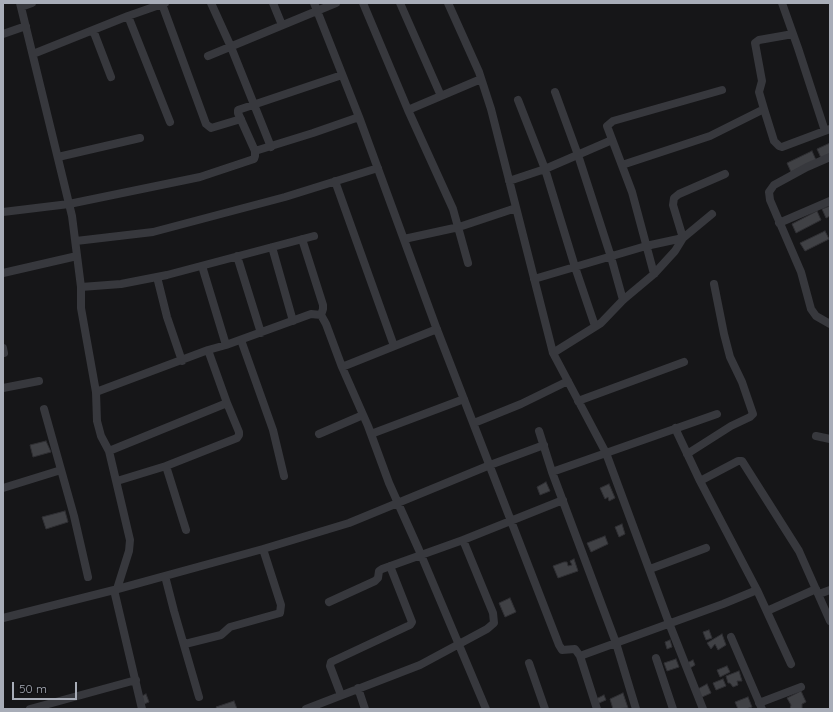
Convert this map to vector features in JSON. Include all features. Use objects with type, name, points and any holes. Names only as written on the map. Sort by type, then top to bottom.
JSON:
[{"type":"street","points":[[32,3],[21,5],[69,204],[76,241],[81,287],[81,308],[96,392],[96,410],[99,429],[109,451],[131,545],[115,589],[142,709]]},
{"type":"street","points":[[211,3],[231,47],[271,147]]},
{"type":"street","points":[[273,3],[282,25]]},
{"type":"street","points":[[314,3],[359,117],[437,329],[512,520],[560,648],[564,650],[575,649],[580,656],[597,709]]},
{"type":"street","points":[[208,56],[336,3]]},
{"type":"street","points":[[363,3],[408,110],[453,209],[468,263]]},
{"type":"street","points":[[400,3],[441,96]]},
{"type":"street","points":[[448,3],[482,79],[492,109],[553,353],[606,453],[669,623],[703,709]]},
{"type":"street","points":[[782,3],[828,130],[782,147],[778,146],[774,141],[759,92],[762,81],[755,42],[793,34]]},
{"type":"street","points":[[33,54],[128,16],[163,4],[206,124],[211,128],[241,119]]},
{"type":"street","points":[[128,16],[170,122]]},
{"type":"street","points":[[3,34],[26,26]]},
{"type":"street","points":[[93,30],[111,77]]},
{"type":"street","points":[[3,212],[69,204],[200,177],[254,159],[256,156],[255,151],[238,110],[342,76]]},
{"type":"street","points":[[408,110],[482,79]]},
{"type":"street","points":[[654,274],[641,223],[622,165],[607,126],[613,121],[722,90]]},
{"type":"street","points":[[554,92],[578,155],[612,257],[623,300]]},
{"type":"street","points":[[518,100],[545,169],[595,326]]},
{"type":"street","points":[[622,165],[710,136],[764,109]]},
{"type":"street","points":[[255,151],[359,117]]},
{"type":"street","points":[[58,158],[140,138]]},
{"type":"street","points":[[509,181],[545,169],[612,140]]},
{"type":"street","points":[[830,157],[807,167],[771,188],[769,192],[770,200],[779,223],[801,272],[813,312],[821,320],[830,324]]},
{"type":"street","points":[[76,241],[153,232],[285,196],[378,168]]},
{"type":"street","points":[[683,238],[673,205],[674,198],[679,194],[725,174]]},
{"type":"street","points":[[335,181],[394,346]]},
{"type":"street","points":[[779,223],[830,201]]},
{"type":"street","points":[[404,239],[459,227],[516,208]]},
{"type":"street","points":[[553,353],[601,322],[623,300],[654,274],[683,238],[712,214]]},
{"type":"street","points":[[81,287],[120,284],[157,277],[314,236]]},
{"type":"street","points":[[534,279],[646,246],[683,238]]},
{"type":"street","points":[[302,239],[323,305],[321,315],[371,434],[389,483],[486,709]]},
{"type":"street","points":[[272,246],[294,321]]},
{"type":"street","points":[[3,273],[77,256]]},
{"type":"street","points":[[237,256],[260,333]]},
{"type":"street","points":[[202,266],[226,345]]},
{"type":"street","points":[[157,277],[167,317],[182,361]]},
{"type":"street","points":[[687,454],[753,414],[742,382],[730,357],[714,284]]},
{"type":"street","points":[[96,392],[208,350],[241,340],[311,314],[321,315]]},
{"type":"street","points":[[342,367],[437,329]]},
{"type":"street","points":[[241,340],[273,430],[284,476]]},
{"type":"street","points":[[117,481],[166,466],[238,437],[239,432],[208,350]]},
{"type":"street","points":[[578,400],[684,362]]},
{"type":"street","points":[[3,388],[39,381]]},
{"type":"street","points":[[474,424],[521,404],[568,381]]},
{"type":"street","points":[[371,434],[464,400]]},
{"type":"street","points":[[109,451],[227,403]]},
{"type":"street","points":[[44,410],[74,516],[88,577]]},
{"type":"street","points":[[552,472],[717,414]]},
{"type":"street","points":[[319,434],[363,415]]},
{"type":"street","points":[[675,428],[757,590],[791,664]]},
{"type":"street","points":[[539,431],[552,472],[616,643],[636,709]]},
{"type":"street","points":[[816,436],[830,439]]},
{"type":"street","points":[[3,618],[166,576],[349,523],[397,502],[544,445]]},
{"type":"street","points":[[700,480],[738,461],[742,461],[799,551],[830,621]]},
{"type":"street","points":[[166,466],[186,530]]},
{"type":"street","points":[[3,488],[61,470]]},
{"type":"street","points":[[329,602],[375,581],[378,578],[379,571],[390,566],[463,540],[563,500]]},
{"type":"street","points":[[306,709],[420,665],[487,629],[494,623],[493,613],[463,540]]},
{"type":"street","points":[[650,569],[706,548]]},
{"type":"street","points":[[184,644],[221,635],[230,627],[280,613],[281,605],[263,549]]},
{"type":"street","points":[[341,695],[330,666],[331,662],[410,625],[412,622],[390,566]]},
{"type":"street","points":[[166,576],[174,611],[200,697]]},
{"type":"street","points":[[580,656],[723,604],[757,590]]},
{"type":"street","points":[[767,611],[817,592],[830,590]]},
{"type":"street","points":[[731,637],[760,706],[801,687]]},
{"type":"street","points":[[656,658],[673,709]]},
{"type":"street","points":[[529,663],[545,709]]},
{"type":"street","points":[[30,709],[136,680]]},
{"type":"street","points":[[358,688],[366,709]]},
{"type":"building","points":[[830,143],[830,154],[821,158],[817,149]]},
{"type":"building","points":[[812,151],[816,160],[791,172],[787,163]]},
{"type":"building","points":[[830,206],[830,216],[826,218],[822,209]]},
{"type":"building","points":[[817,211],[821,220],[796,233],[792,224]]},
{"type":"building","points":[[825,231],[829,239],[805,251],[800,243]]},
{"type":"building","points":[[46,441],[51,452],[33,457],[30,445]]},
{"type":"building","points":[[546,482],[550,491],[540,495],[537,487]]},
{"type":"building","points":[[609,484],[615,498],[609,501],[608,497],[605,499],[600,488]]},
{"type":"building","points":[[65,511],[68,522],[46,529],[42,517]]},
{"type":"building","points":[[622,524],[625,534],[619,537],[615,527]]},
{"type":"building","points":[[605,536],[608,544],[591,552],[587,543]]},
{"type":"building","points":[[574,559],[578,571],[558,578],[553,566],[564,562],[567,562],[568,566],[572,565],[570,561]]},
{"type":"building","points":[[510,598],[516,612],[505,617],[499,603]]},
{"type":"building","points":[[709,630],[712,638],[706,640],[703,632]]},
{"type":"building","points":[[722,634],[726,645],[718,650],[715,644],[711,649],[707,643]]},
{"type":"building","points":[[670,640],[672,647],[667,649],[665,642]]},
{"type":"building","points":[[676,659],[679,667],[667,671],[664,663]]},
{"type":"building","points":[[693,660],[695,665],[690,668],[687,663]]},
{"type":"building","points":[[727,666],[730,672],[720,677],[717,670]]},
{"type":"building","points":[[739,671],[742,681],[737,681],[738,685],[733,687],[730,683],[728,683],[726,676]]},
{"type":"building","points":[[723,679],[726,686],[716,690],[713,683]]},
{"type":"building","points":[[707,684],[711,693],[700,698],[696,690]]},
{"type":"building","points":[[801,691],[806,702],[802,704],[801,709],[790,709],[791,705],[787,698]]},
{"type":"building","points":[[623,693],[628,708],[613,709],[610,699]]},
{"type":"building","points":[[146,694],[149,702],[144,704],[142,696]]},
{"type":"building","points":[[604,695],[606,700],[599,703],[596,699]]},
{"type":"building","points":[[748,697],[752,707],[738,709],[735,702]]},
{"type":"building","points":[[234,701],[237,709],[217,709],[216,707]]}]
